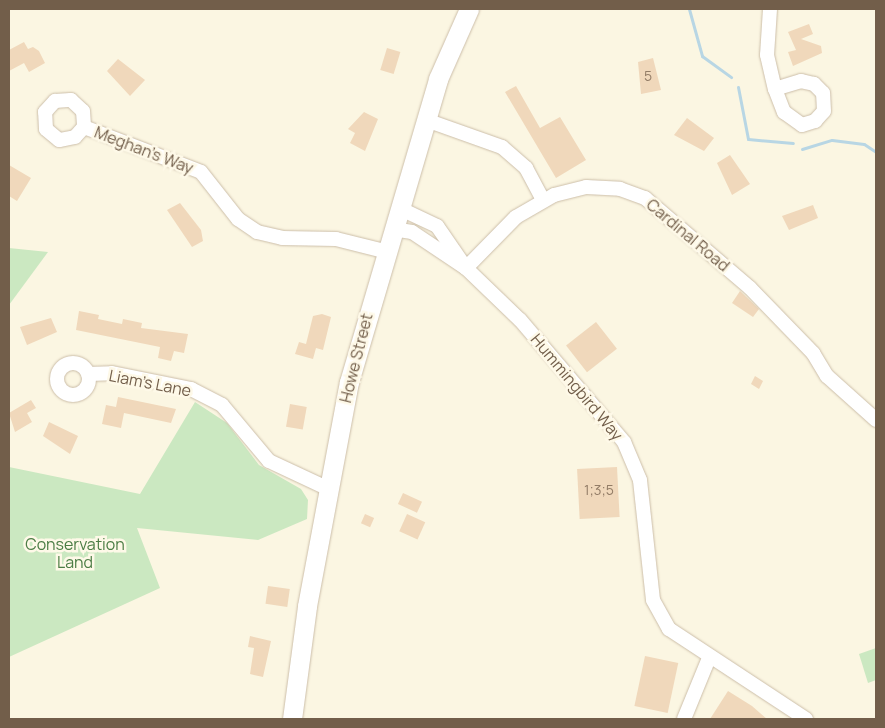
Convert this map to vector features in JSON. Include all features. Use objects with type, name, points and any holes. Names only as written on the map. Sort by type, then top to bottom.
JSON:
[{"type":"street","name":"Howe Street","points":[[292,719],[327,488],[349,382],[384,251],[393,229],[438,79],[469,9]]},
{"type":"street","points":[[770,9],[767,55],[775,89]]},
{"type":"street","points":[[426,120],[502,146],[526,168],[543,200]]},
{"type":"street","name":"Meghan's Way","points":[[84,127],[201,172],[238,219],[258,232],[282,238],[336,239],[384,251]]},
{"type":"street","name":"Cardinal Road","points":[[466,268],[516,217],[543,200],[586,187],[620,189],[645,198],[750,288],[813,353],[827,376],[876,420]]},
{"type":"street","name":"Hummingbird Way","points":[[399,208],[437,226],[466,268]]},
{"type":"street","name":"Hummingbird Way","points":[[393,229],[412,232],[466,268],[520,320],[624,442],[640,480],[653,600],[669,629],[709,658],[806,719]]},
{"type":"street","name":"Liam's Lane","points":[[88,374],[112,373],[191,389],[222,405],[269,461],[327,488]]},
{"type":"street","points":[[684,719],[709,658]]},
{"type":"green space","points":[[9,248],[48,252],[9,305]]},
{"type":"green space","name":"Conservation Land","points":[[195,402],[227,423],[259,465],[301,489],[308,500],[307,519],[258,540],[137,528],[160,588],[9,657],[9,467],[140,494]]},
{"type":"green space","points":[[876,648],[876,680],[868,683],[859,654]]},
{"type":"building","points":[[809,24],[813,34],[801,39],[821,46],[822,53],[793,66],[788,52],[796,50],[788,32]]},
{"type":"building","points":[[24,42],[28,49],[33,47],[39,51],[45,63],[29,72],[24,63],[9,71],[9,50]]},
{"type":"building","points":[[387,48],[400,52],[394,74],[380,70]]},
{"type":"building","points":[[653,58],[661,90],[641,94],[638,62]]},
{"type":"building","points":[[118,59],[145,80],[130,96],[107,71]]},
{"type":"building","points":[[516,86],[540,128],[560,117],[586,160],[556,178],[505,92]]},
{"type":"building","points":[[364,112],[378,119],[365,151],[350,143],[355,133],[348,129]]},
{"type":"building","points":[[687,118],[714,138],[704,151],[674,135]]},
{"type":"building","points":[[730,155],[750,184],[732,195],[717,163]]},
{"type":"building","points":[[9,165],[31,178],[17,201],[9,196]]},
{"type":"building","points":[[180,203],[201,230],[203,241],[192,247],[167,210]]},
{"type":"building","points":[[813,205],[818,218],[789,230],[782,216]]},
{"type":"building","points":[[740,291],[759,309],[753,317],[732,303]]},
{"type":"building","points":[[79,311],[99,315],[98,319],[122,324],[123,319],[142,323],[141,328],[188,334],[184,353],[174,351],[171,361],[158,358],[160,347],[76,330]]},
{"type":"building","points":[[322,314],[331,317],[323,350],[316,348],[313,359],[295,354],[299,342],[306,344],[313,316]]},
{"type":"building","points":[[51,318],[57,332],[27,345],[20,327]]},
{"type":"building","points":[[596,322],[617,349],[587,372],[566,345]]},
{"type":"building","points":[[755,376],[763,381],[759,389],[751,384]]},
{"type":"building","points":[[118,397],[176,409],[171,423],[124,413],[121,428],[102,424],[106,405],[116,407]]},
{"type":"building","points":[[31,400],[36,408],[27,413],[32,422],[15,432],[9,413]]},
{"type":"building","points":[[290,404],[307,407],[303,430],[286,427]]},
{"type":"building","points":[[49,422],[78,436],[70,454],[43,436]]},
{"type":"building","points":[[617,467],[620,517],[580,519],[577,469]]},
{"type":"building","points":[[403,493],[422,502],[417,513],[398,504]]},
{"type":"building","points":[[365,514],[374,518],[370,527],[361,523]]},
{"type":"building","points":[[407,514],[425,522],[418,539],[399,531]]},
{"type":"building","points":[[268,586],[290,589],[287,607],[265,604]]},
{"type":"building","points":[[250,636],[271,641],[263,677],[250,674],[254,648],[248,647]]},
{"type":"building","points":[[645,656],[678,663],[668,713],[634,706]]},
{"type":"building","points":[[728,691],[752,706],[767,719],[710,719]]},
{"type":"waterway","points":[[689,9],[702,56],[731,77]]},
{"type":"waterway","points":[[738,87],[748,139],[793,143]]},
{"type":"waterway","points":[[802,149],[832,140],[864,144],[876,152]]}]
